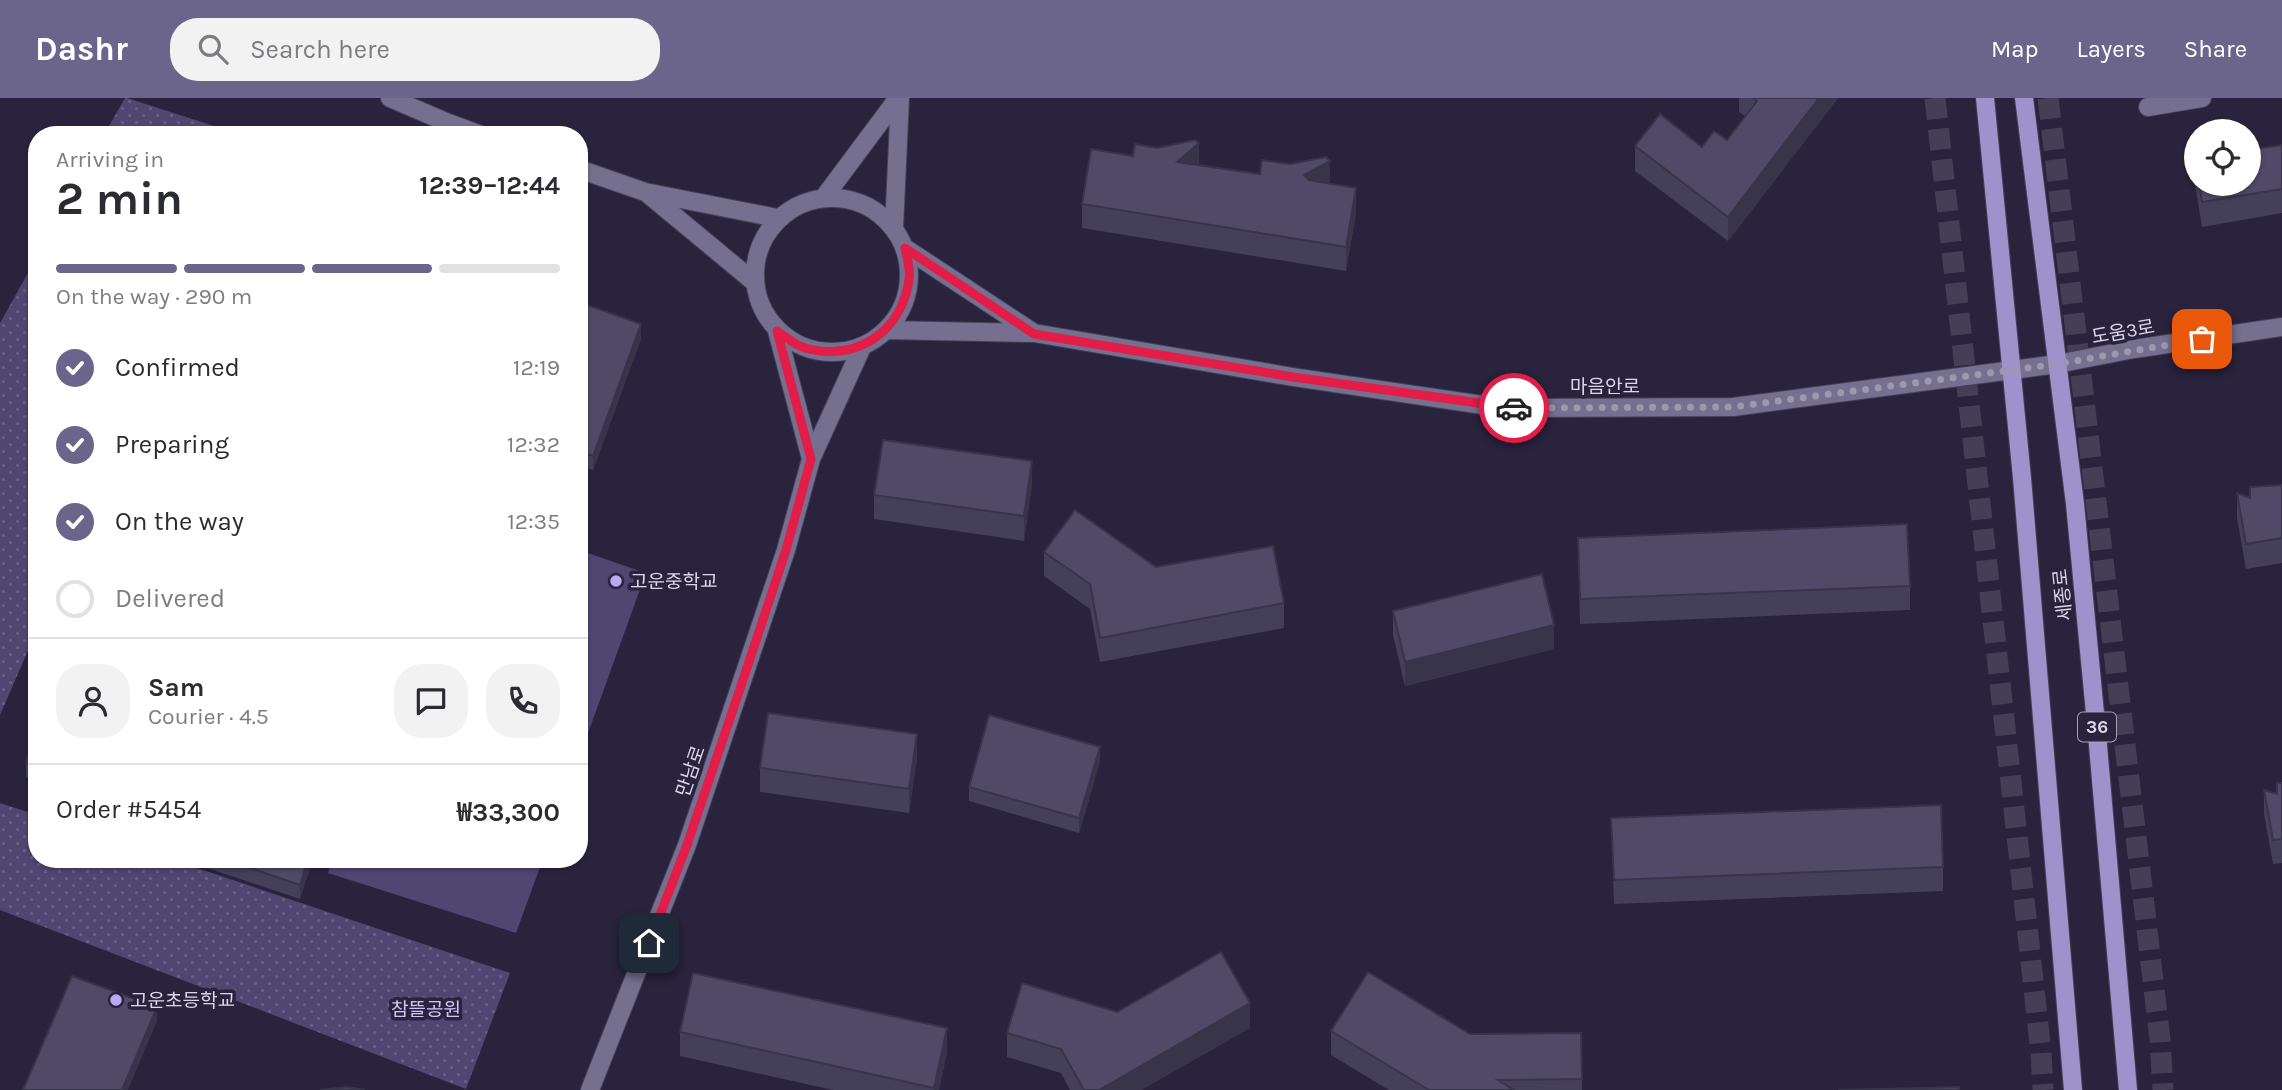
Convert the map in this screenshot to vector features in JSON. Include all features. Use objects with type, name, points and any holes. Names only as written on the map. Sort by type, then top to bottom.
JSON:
[{"type":"main road","name":"세종로","points":[[1985,98],[2012,370],[2073,1090]]},
{"type":"main road","name":"세종로","points":[[2024,98],[2071,471],[2098,734],[2128,1090]]},
{"type":"street","points":[[390,98],[457,126]]},
{"type":"street","points":[[825,197],[899,98]]},
{"type":"street","points":[[894,228],[899,98]]},
{"type":"street","points":[[2148,107],[2202,98]]},
{"type":"street","points":[[588,172],[645,191],[777,218]]},
{"type":"street","points":[[645,191],[753,281]]},
{"type":"street","points":[[825,197],[852,199],[876,210],[894,228],[905,248],[910,277],[903,306],[886,330],[862,347],[832,352],[802,347],[777,331],[760,308],[753,281],[758,247],[777,218],[825,197]]},
{"type":"street","points":[[905,248],[1034,334]]},
{"type":"street","name":"도움3로","points":[[2012,370],[2282,327]]},
{"type":"street","name":"마음안로","points":[[886,330],[1034,334],[1293,377],[1503,408],[1733,407],[2012,370]]},
{"type":"street","points":[[777,331],[811,459]]},
{"type":"street","name":"만남로","points":[[590,1090],[687,845],[786,550],[811,459],[862,347]]},
{"type":"green space","points":[[127,98],[214,126],[109,126]]},
{"type":"green space","points":[[28,273],[28,651],[0,715],[0,323]]},
{"type":"green space","points":[[588,553],[646,573],[588,733]]},
{"type":"green space","name":"참뜰공원","points":[[0,803],[28,812],[28,868],[197,868],[510,973],[466,1089],[0,910]]},
{"type":"green space","points":[[329,868],[540,868],[516,933],[328,873]]},
{"type":"building","points":[[1753,98],[1819,98],[1728,217],[1635,146],[1660,114],[1702,147],[1714,131],[1727,140],[1757,101]]},
{"type":"building","points":[[1195,140],[1199,143],[1177,162],[1260,174],[1262,160],[1290,164],[1326,157],[1330,161],[1304,175],[1309,180],[1356,188],[1346,247],[1082,204],[1091,149],[1133,156],[1135,144],[1157,148]]},
{"type":"building","points":[[2282,145],[2282,189],[2261,192],[2261,148]]},
{"type":"building","points":[[2201,196],[2239,196],[2202,202]]},
{"type":"building","points":[[588,305],[641,324],[593,456],[588,454]]},
{"type":"building","points":[[883,440],[1032,461],[1024,516],[874,495]]},
{"type":"building","points":[[2282,485],[2282,538],[2246,544],[2237,493],[2250,498],[2250,487]]},
{"type":"building","points":[[1075,510],[1156,567],[1273,546],[1284,603],[1100,638],[1090,584],[1044,552]]},
{"type":"building","points":[[1907,524],[1910,586],[1580,599],[1578,538]]},
{"type":"building","points":[[1542,574],[1554,625],[1405,662],[1393,611]]},
{"type":"building","points":[[768,713],[917,734],[909,789],[760,768]]},
{"type":"building","points":[[989,715],[1100,747],[1079,818],[969,787]]},
{"type":"building","points":[[2277,783],[2282,783],[2282,839],[2273,840],[2264,790],[2277,794]]},
{"type":"building","points":[[1941,805],[1943,867],[1614,880],[1611,818]]},
{"type":"building","points":[[250,868],[305,868],[300,885]]},
{"type":"building","points":[[1221,952],[1250,1003],[1099,1090],[1084,1090],[1061,1049],[1007,1033],[1022,983],[1117,1012]]},
{"type":"building","points":[[1368,972],[1470,1034],[1581,1033],[1582,1079],[1498,1080],[1514,1090],[1429,1090],[1331,1031]]},
{"type":"building","points":[[693,973],[947,1028],[934,1088],[680,1032]]},
{"type":"building","name":"고운초등학교","points":[[72,976],[157,1007],[122,1090],[23,1090]]},
{"type":"building","points":[[347,1087],[365,1090],[320,1090]]},
{"type":"building","points":[[1959,1087],[1959,1090],[1838,1090]]},
{"type":"tunnel","points":[[1935,98],[2041,1052],[2043,1090]]},
{"type":"tunnel","points":[[2048,98],[2160,1039],[2163,1090]]},
{"type":"way so far","points":[[1514,408],[1733,407],[2057,364],[2202,339]]},
{"type":"place","name":"고운중학교","points":[[616,581]]},
{"type":"place","name":"고운초등학교","points":[[116,1000]]},
{"type":"route","points":[[649,943],[687,845],[741,686],[786,550],[811,459],[777,331],[802,347],[832,352],[862,347],[886,330],[903,306],[910,277],[905,248],[1034,334],[1293,377],[1514,408]]}]
